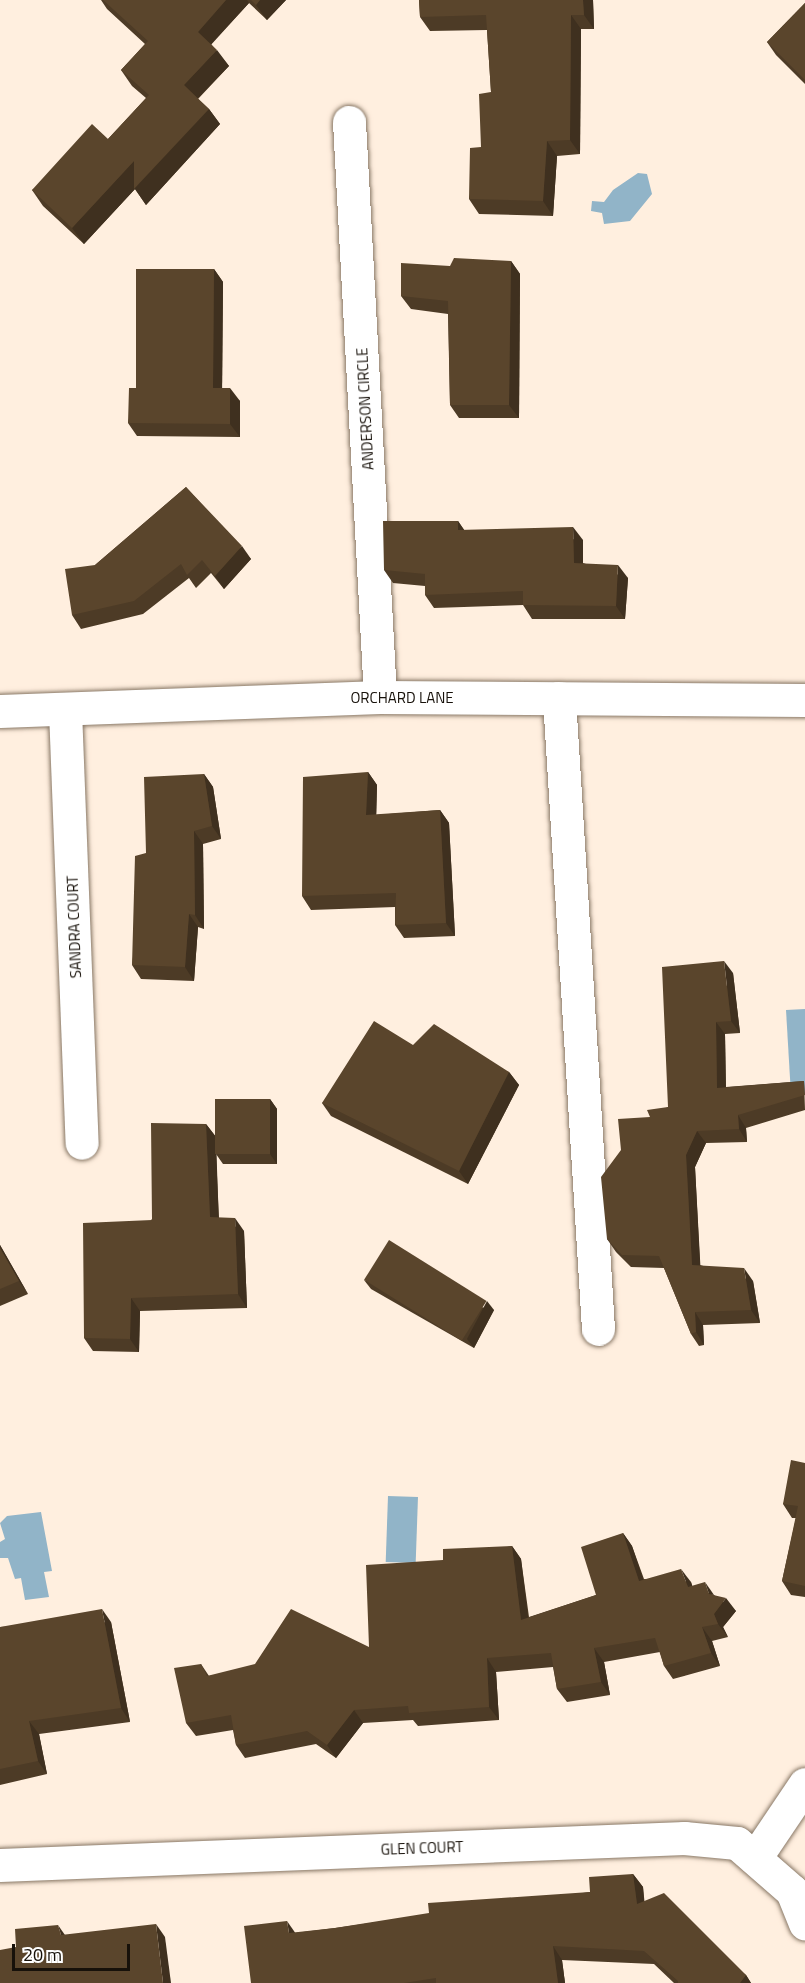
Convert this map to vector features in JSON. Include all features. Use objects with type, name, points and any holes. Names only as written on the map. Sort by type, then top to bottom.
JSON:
[{"type":"street","name":"ANDERSON CIRCLE","points":[[349,122],[380,697]]},
{"type":"street","name":"ORCHARD LANE","points":[[0,711],[380,697],[805,700]]},
{"type":"street","points":[[559,698],[598,1329]]},
{"type":"street","name":"SANDRA COURT","points":[[65,710],[82,1143]]},
{"type":"street","points":[[755,1858],[805,1784]]},
{"type":"street","name":"GLEN COURT","points":[[0,1865],[684,1838],[737,1843],[792,1891],[805,1923]]},
{"type":"water","points":[[638,173],[647,174],[652,194],[630,221],[604,224],[602,213],[591,211],[592,201],[604,202],[613,190]]},
{"type":"water","points":[[805,1009],[805,1094],[791,1095],[786,1010]]},
{"type":"water","points":[[388,1496],[418,1497],[416,1563],[386,1562]]},
{"type":"water","points":[[41,1512],[52,1571],[44,1572],[49,1597],[25,1600],[21,1578],[15,1579],[8,1558],[0,1558],[0,1542],[5,1539],[0,1523],[7,1516]]},
{"type":"building","points":[[103,0],[226,0],[198,32],[217,50],[184,85],[209,109],[134,189],[134,161],[72,228],[32,190],[92,124],[108,139],[149,95],[121,70],[148,41]]},
{"type":"building","points":[[419,0],[583,0],[584,15],[571,15],[570,140],[547,141],[543,201],[469,199],[470,148],[481,147],[479,94],[491,92],[486,15],[420,17]]},
{"type":"building","points":[[805,3],[805,80],[767,42]]},
{"type":"building","points":[[454,258],[511,261],[509,405],[450,405],[448,301],[401,296],[401,263],[450,266]]},
{"type":"building","points":[[136,269],[214,269],[213,388],[230,388],[230,424],[128,423],[129,388],[136,388]]},
{"type":"building","points":[[186,487],[242,546],[215,576],[202,560],[187,575],[181,564],[134,601],[72,615],[65,569],[95,565]]},
{"type":"building","points":[[383,521],[458,521],[458,530],[573,527],[574,563],[618,565],[616,606],[523,605],[523,591],[425,595],[425,574],[384,570]]},
{"type":"building","points":[[368,772],[366,815],[440,810],[446,923],[395,925],[396,893],[302,896],[303,777]]},
{"type":"building","points":[[204,774],[212,826],[194,831],[195,915],[189,914],[185,967],[132,965],[135,856],[146,853],[144,777]]},
{"type":"building","points":[[724,961],[731,1021],[716,1022],[717,1088],[804,1081],[805,1095],[738,1115],[739,1129],[697,1131],[686,1155],[692,1265],[744,1268],[751,1310],[695,1312],[696,1332],[691,1334],[659,1256],[622,1255],[607,1239],[601,1177],[621,1150],[618,1119],[650,1117],[647,1110],[668,1107],[662,967]]},
{"type":"building","points":[[374,1021],[413,1045],[434,1024],[509,1072],[459,1171],[322,1103]]},
{"type":"building","points":[[215,1099],[270,1099],[270,1154],[215,1154]]},
{"type":"building","points":[[151,1123],[206,1124],[210,1217],[235,1218],[238,1294],[131,1298],[130,1339],[84,1338],[83,1223],[152,1220]]},
{"type":"building","points":[[389,1240],[487,1301],[462,1341],[364,1280]]},
{"type":"building","points":[[0,1248],[19,1281],[0,1289]]},
{"type":"building","points":[[791,1460],[805,1463],[805,1586],[782,1581],[798,1506],[783,1504]]},
{"type":"building","points":[[623,1533],[639,1581],[681,1569],[688,1587],[705,1582],[709,1594],[726,1598],[714,1614],[718,1624],[702,1627],[711,1653],[664,1666],[655,1638],[594,1648],[601,1682],[557,1689],[551,1653],[487,1658],[489,1707],[409,1713],[408,1706],[354,1710],[327,1745],[307,1731],[236,1745],[231,1715],[186,1723],[174,1668],[201,1664],[207,1676],[255,1664],[291,1609],[369,1647],[366,1565],[443,1560],[443,1549],[512,1546],[521,1620],[596,1595],[581,1547]]},
{"type":"building","points":[[102,1609],[121,1708],[29,1721],[38,1761],[0,1769],[0,1627]]},
{"type":"building","points":[[633,1874],[637,1904],[664,1893],[746,1975],[740,1983],[678,1983],[644,1951],[553,1946],[558,1983],[436,1983],[436,1978],[404,1983],[251,1983],[244,1926],[287,1921],[289,1933],[335,1928],[429,1913],[428,1903],[590,1892],[589,1877]]},
{"type":"building","points":[[156,1924],[163,1983],[0,1983],[0,1950],[16,1947],[15,1929],[58,1925],[61,1935]]}]
